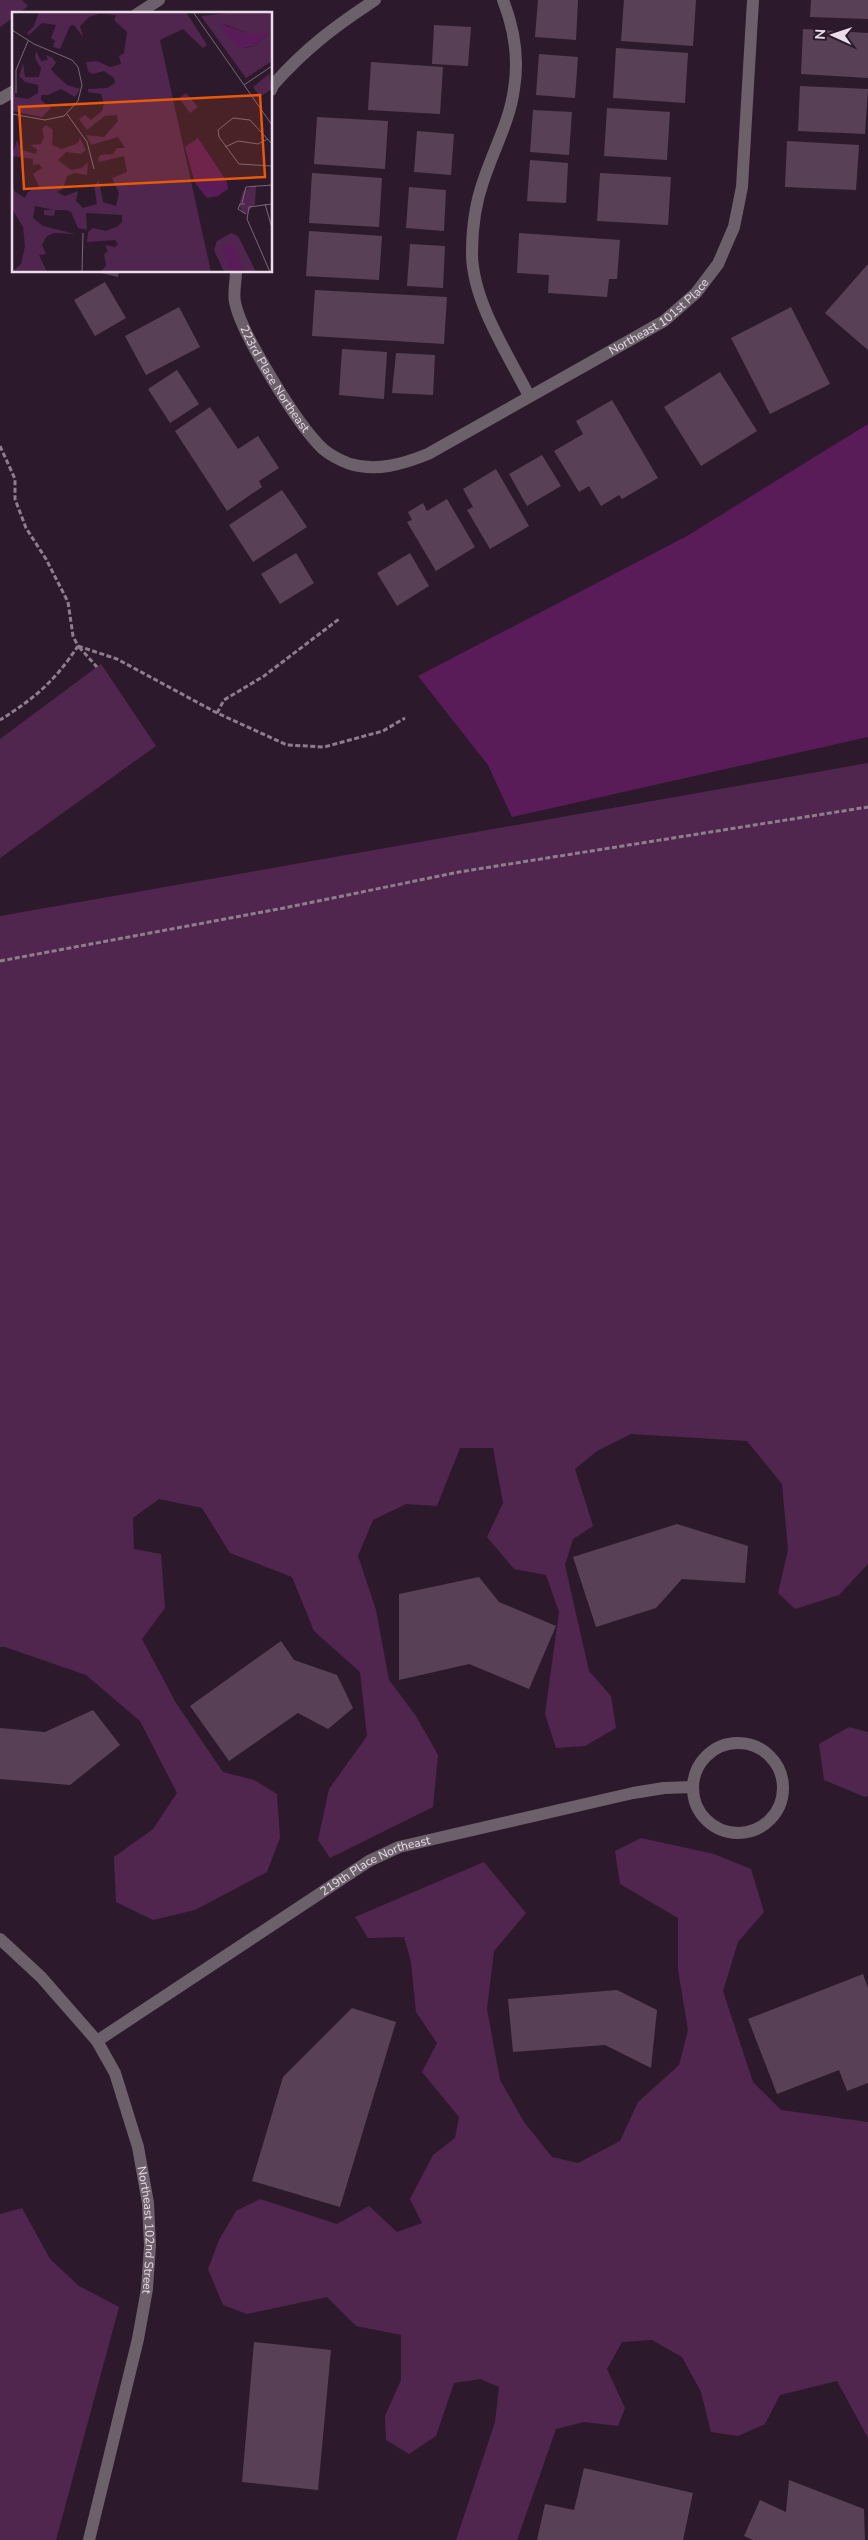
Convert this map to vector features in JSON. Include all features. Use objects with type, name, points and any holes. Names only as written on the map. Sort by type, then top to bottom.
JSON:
[{"type":"street","points":[[140,12],[159,0]]},
{"type":"street","points":[[272,88],[300,54],[329,30],[375,0]]},
{"type":"street","points":[[503,0],[512,22],[515,51],[514,89],[505,123],[483,181],[475,216],[472,254],[477,290],[529,396]]},
{"type":"street","name":"Northeast 101st Place","points":[[351,464],[386,468],[406,463],[428,454],[664,321],[696,292],[718,264],[734,227],[742,187],[753,0]]},
{"type":"street","points":[[0,99],[12,92]]},
{"type":"street","name":"223rd Place Northeast","points":[[236,272],[235,302],[252,345],[311,435],[325,451],[351,464]]},
{"type":"street","points":[[742,1742],[757,1746],[769,1755],[778,1767],[783,1781],[783,1796],[778,1810],[769,1822],[756,1830],[741,1834],[726,1832],[712,1826],[702,1816],[694,1802],[693,1787],[695,1772],[703,1759],[714,1749],[728,1743],[742,1742]]},
{"type":"street","name":"219th Place Northeast","points":[[97,2041],[369,1861],[399,1847],[633,1793],[664,1788],[693,1787]]},
{"type":"street","name":"Northeast 102nd Street","points":[[0,1938],[41,1977],[97,2041],[115,2073],[138,2147],[148,2203],[150,2246],[147,2290],[138,2339],[89,2540]]},
{"type":"path","points":[[0,446],[15,479],[16,499],[26,528],[46,559],[68,602],[73,636],[78,646],[97,667]]},
{"type":"path","points":[[217,713],[224,700],[264,676],[339,619]]},
{"type":"path","points":[[78,646],[118,659],[217,713],[287,745],[324,747],[383,731],[405,718]]},
{"type":"path","points":[[0,720],[23,706],[50,685],[78,646]]},
{"type":"path","points":[[0,960],[284,908],[469,870],[868,807]]},
{"type":"shaded area","points":[[0,0],[22,0],[28,6],[20,12],[12,12],[12,18],[0,27]]},
{"type":"shaded area","points":[[868,424],[868,737],[512,817],[488,765],[418,676],[687,536]]},
{"type":"shaded area","points":[[101,664],[156,746],[0,858],[0,739]]},
{"type":"shaded area","points":[[868,763],[868,1564],[839,1595],[795,1609],[778,1593],[788,1550],[782,1484],[747,1441],[631,1434],[597,1451],[575,1469],[593,1526],[573,1539],[565,1565],[589,1671],[611,1696],[616,1728],[585,1746],[556,1748],[545,1714],[559,1612],[546,1575],[514,1569],[487,1537],[503,1503],[493,1448],[460,1448],[437,1506],[406,1504],[373,1520],[358,1556],[376,1610],[389,1680],[416,1716],[438,1755],[433,1807],[330,1858],[318,1840],[329,1789],[367,1736],[360,1672],[314,1631],[292,1577],[230,1553],[202,1508],[159,1499],[133,1518],[134,1549],[161,1554],[165,1608],[142,1639],[176,1703],[223,1772],[254,1780],[277,1794],[280,1838],[267,1872],[195,1910],[153,1920],[116,1902],[114,1857],[153,1829],[177,1793],[140,1721],[86,1675],[5,1647],[0,1647],[0,916]]},
{"type":"shaded area","points":[[849,1727],[868,1732],[868,1796],[865,1797],[824,1780],[819,1744]]},
{"type":"shaded area","points":[[641,1838],[714,1854],[751,1869],[764,1912],[738,1942],[723,1991],[753,2082],[781,2110],[868,2122],[868,2438],[837,2381],[780,2395],[765,2424],[738,2436],[711,2432],[701,2392],[682,2357],[652,2340],[622,2342],[607,2369],[625,2408],[618,2426],[584,2422],[556,2429],[517,2540],[456,2540],[495,2422],[499,2387],[480,2379],[454,2383],[436,2436],[409,2454],[386,2440],[385,2416],[401,2380],[401,2335],[356,2326],[327,2297],[247,2314],[223,2305],[208,2269],[219,2240],[236,2211],[260,2199],[337,2224],[369,2206],[397,2232],[422,2223],[410,2199],[433,2155],[455,2138],[459,2117],[422,2072],[437,2043],[416,2012],[411,1962],[404,1937],[368,1938],[355,1917],[484,1862],[526,1913],[494,1951],[487,2009],[500,2080],[524,2122],[552,2157],[578,2163],[620,2141],[638,2102],[679,2065],[688,2030],[678,1970],[678,1918],[620,1884],[615,1851]]},
{"type":"shaded area","points":[[22,2208],[50,2259],[79,2286],[119,2307],[56,2540],[0,2540],[0,2214]]},
{"type":"building","points":[[538,0],[578,0],[576,40],[535,37]]},
{"type":"building","points":[[624,0],[696,0],[693,46],[621,41]]},
{"type":"building","points":[[811,0],[868,0],[868,19],[810,17]]},
{"type":"building","points":[[434,25],[471,27],[468,66],[432,64]]},
{"type":"building","points":[[803,29],[868,33],[868,78],[801,74]]},
{"type":"building","points":[[616,48],[688,53],[685,103],[613,98]]},
{"type":"building","points":[[539,54],[578,57],[575,98],[536,95]]},
{"type":"building","points":[[371,62],[443,67],[440,114],[368,110]]},
{"type":"building","points":[[800,86],[868,89],[865,134],[798,131]]},
{"type":"building","points":[[607,108],[670,112],[667,160],[604,156]]},
{"type":"building","points":[[533,110],[572,112],[569,155],[530,152]]},
{"type":"building","points":[[317,117],[388,121],[385,169],[314,164]]},
{"type":"building","points":[[417,131],[454,134],[451,175],[414,172]]},
{"type":"building","points":[[787,141],[859,145],[856,190],[785,187]]},
{"type":"building","points":[[530,160],[568,163],[566,203],[527,201]]},
{"type":"building","points":[[312,173],[382,178],[379,227],[309,223]]},
{"type":"building","points":[[600,173],[671,177],[668,225],[597,221]]},
{"type":"building","points":[[409,187],[446,190],[444,231],[406,228]]},
{"type":"building","points":[[309,231],[382,236],[379,280],[306,276]]},
{"type":"building","points":[[519,233],[620,240],[617,279],[609,279],[607,297],[548,293],[549,275],[517,273]]},
{"type":"building","points":[[410,244],[445,246],[443,288],[407,286]]},
{"type":"building","points":[[868,264],[868,350],[825,313]]},
{"type":"building","points":[[96,272],[119,272],[118,277]]},
{"type":"building","points":[[105,282],[126,318],[95,336],[74,300]]},
{"type":"building","points":[[315,290],[447,297],[444,344],[312,336]]},
{"type":"building","points":[[179,307],[200,347],[146,375],[125,336]]},
{"type":"building","points":[[791,307],[830,384],[770,414],[731,338]]},
{"type":"building","points":[[342,349],[387,352],[384,399],[339,395]]},
{"type":"building","points":[[396,353],[435,355],[433,395],[392,393]]},
{"type":"building","points":[[177,370],[199,404],[170,423],[148,389]]},
{"type":"building","points":[[720,372],[757,431],[701,466],[664,407]]},
{"type":"building","points":[[612,400],[658,478],[622,499],[619,495],[601,506],[589,486],[579,492],[554,451],[583,434],[576,421]]},
{"type":"building","points":[[210,407],[238,449],[258,436],[279,468],[259,481],[262,487],[227,511],[175,431]]},
{"type":"building","points":[[542,455],[561,486],[527,506],[509,474]]},
{"type":"building","points":[[496,469],[529,526],[490,549],[467,510],[473,507],[463,489]]},
{"type":"building","points":[[282,490],[307,527],[253,562],[229,525]]},
{"type":"building","points":[[447,499],[475,547],[436,571],[407,522],[412,520],[408,512],[423,503],[427,511]]},
{"type":"building","points":[[296,553],[314,583],[280,604],[261,574]]},
{"type":"building","points":[[410,553],[429,586],[397,606],[377,573]]},
{"type":"building","points":[[677,1524],[748,1546],[745,1583],[682,1579],[656,1608],[596,1627],[573,1557]]},
{"type":"building","points":[[479,1577],[499,1602],[556,1626],[529,1689],[469,1664],[399,1680],[399,1594]]},
{"type":"building","points":[[281,1641],[294,1660],[337,1675],[353,1708],[328,1729],[298,1713],[229,1761],[190,1706]]},
{"type":"building","points":[[93,1710],[120,1745],[70,1785],[0,1779],[0,1728],[45,1732]]},
{"type":"building","points":[[863,1974],[868,1988],[868,2083],[847,2091],[839,2070],[777,2094],[748,2019]]},
{"type":"building","points":[[617,1990],[657,2010],[651,2068],[605,2045],[513,2052],[508,1999]]},
{"type":"building","points":[[352,2008],[396,2022],[340,2207],[252,2181],[283,2077]]},
{"type":"building","points":[[254,2342],[331,2350],[318,2490],[242,2482]]},
{"type":"building","points":[[584,2468],[693,2493],[683,2540],[537,2540],[545,2504],[574,2510]]},
{"type":"building","points":[[789,2480],[864,2509],[865,2540],[753,2540],[744,2536],[760,2500],[786,2512]]}]
